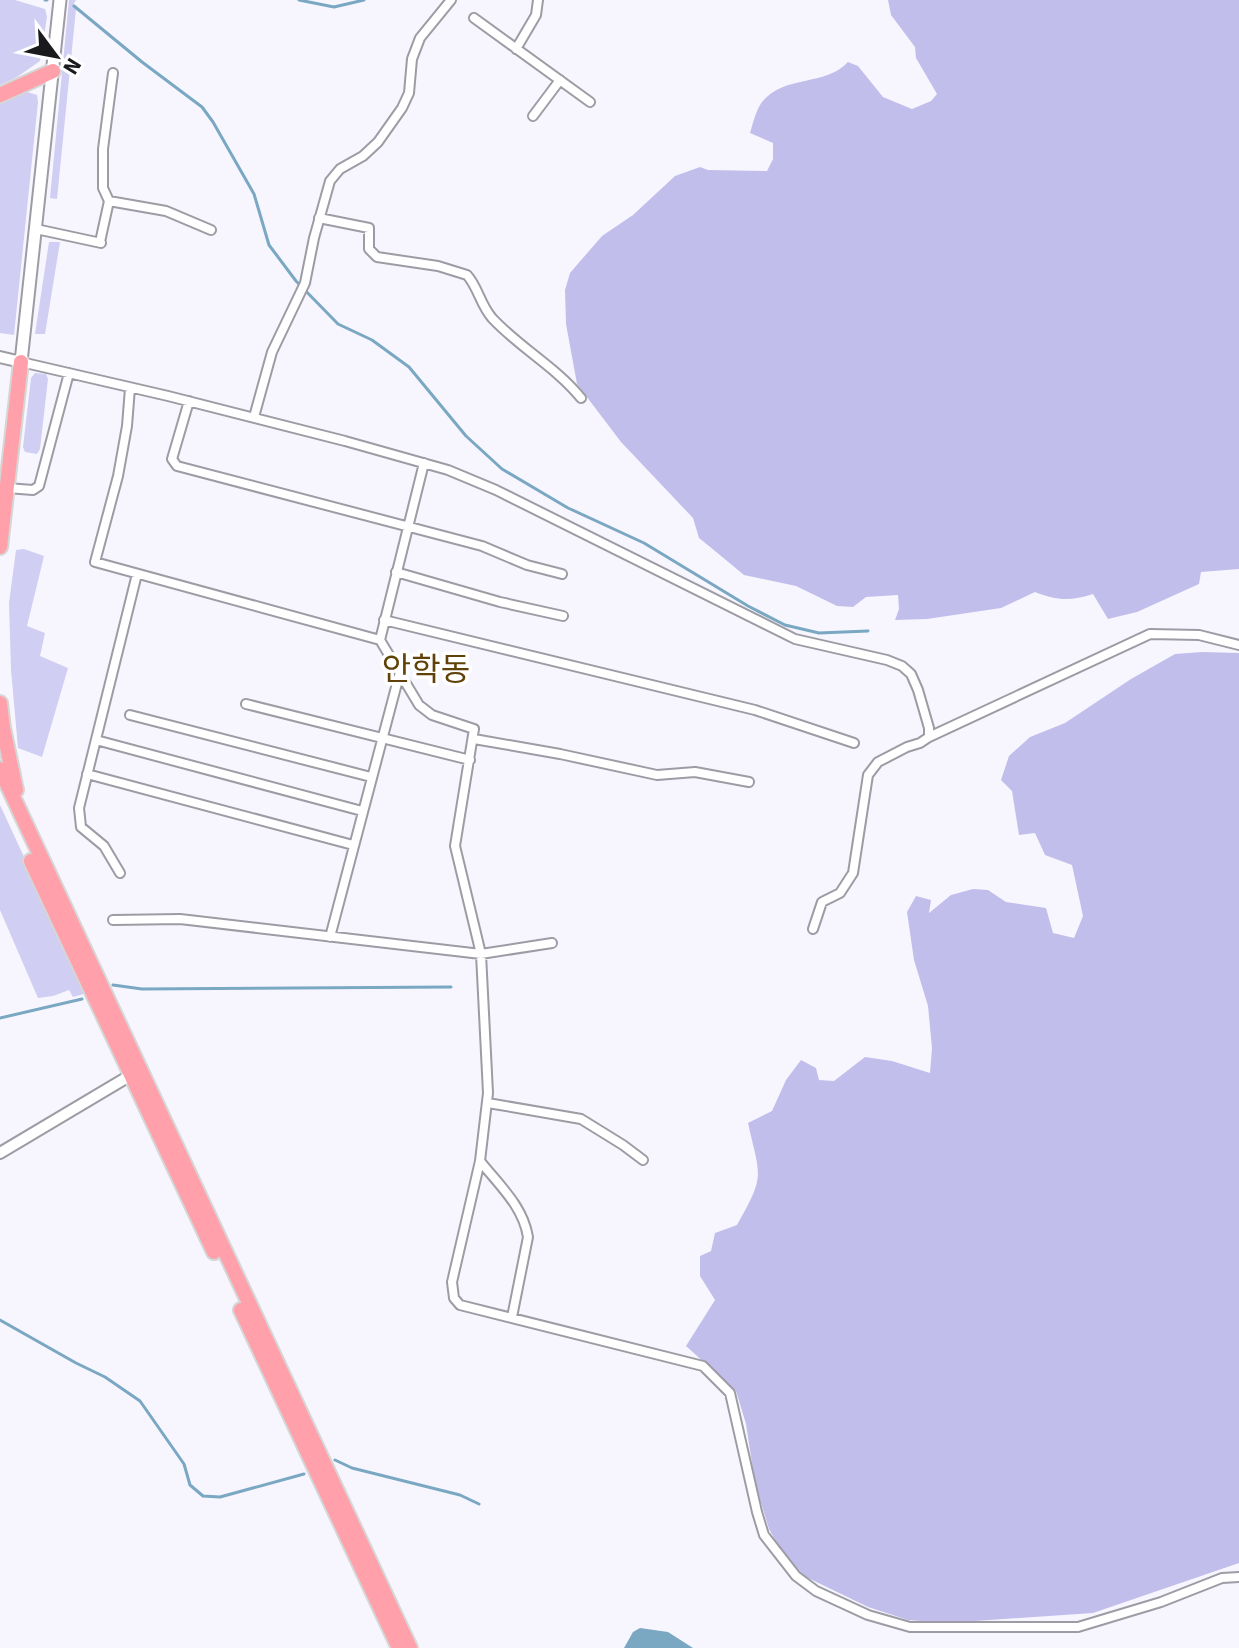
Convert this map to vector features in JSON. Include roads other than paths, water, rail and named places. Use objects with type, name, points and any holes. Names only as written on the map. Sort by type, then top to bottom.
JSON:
[{"type":"highway","points":[[0,95],[53,71]]},
{"type":"highway","points":[[0,547],[21,362]]},
{"type":"highway","points":[[0,703],[23,821]]},
{"type":"highway","points":[[0,769],[410,1648]]},
{"type":"highway","points":[[0,791],[399,1648]]},
{"type":"main road","points":[[21,362],[60,0]]},
{"type":"street","points":[[254,417],[272,352],[303,286],[330,181],[340,169],[363,156],[378,142],[402,108],[409,93],[412,59],[420,38],[451,0]]},
{"type":"street","points":[[516,49],[536,15],[538,0]]},
{"type":"street","points":[[474,18],[590,102]]},
{"type":"street","points":[[36,229],[102,243],[109,201],[103,188],[103,149],[113,73]]},
{"type":"street","points":[[533,116],[560,80]]},
{"type":"street","points":[[109,201],[166,211],[211,230]]},
{"type":"street","points":[[319,218],[369,228],[369,249],[377,257],[438,266],[467,275],[491,317],[568,382],[581,398]]},
{"type":"street","points":[[0,357],[254,417],[424,463],[496,490],[795,639],[902,666],[911,674],[918,690],[929,737]]},
{"type":"street","points":[[7,488],[33,490],[43,479],[69,373]]},
{"type":"street","points":[[130,388],[118,476],[95,562],[380,640],[419,705],[432,715],[474,729],[455,846],[481,954],[488,1103],[480,1161],[452,1282],[454,1298],[460,1305],[703,1366],[730,1393],[764,1535],[806,1584],[868,1615],[910,1627],[1078,1627],[1161,1602],[1222,1578],[1239,1577]]},
{"type":"street","points":[[189,401],[172,459],[177,466],[482,546],[527,565],[562,574]]},
{"type":"street","points":[[380,640],[424,463]]},
{"type":"street","points":[[396,572],[500,602],[563,616]]},
{"type":"street","points":[[120,873],[104,846],[81,827],[79,808],[137,574]]},
{"type":"street","points":[[384,620],[755,710],[854,743]]},
{"type":"street","points":[[813,929],[822,902],[840,893],[853,873],[868,775],[878,762],[1150,634],[1199,635],[1239,645]]},
{"type":"street","points":[[330,937],[400,672]]},
{"type":"street","points":[[246,704],[470,760]]},
{"type":"street","points":[[130,715],[371,777]]},
{"type":"street","points":[[474,739],[657,775],[695,772],[749,782]]},
{"type":"street","points":[[96,740],[362,811]]},
{"type":"street","points":[[87,774],[353,845]]},
{"type":"street","points":[[113,920],[180,919],[481,954],[552,943]]},
{"type":"street","points":[[0,1153],[131,1075]]},
{"type":"street","points":[[488,1103],[581,1119],[643,1160]]},
{"type":"street","points":[[480,1161],[516,1205],[526,1226],[528,1237],[512,1317]]},
{"type":"waterway","points":[[299,0],[334,7],[364,0]]},
{"type":"waterway","points":[[74,6],[202,107],[254,194],[269,245],[296,281],[338,324],[372,340],[409,367],[466,436],[502,469],[568,508],[644,543],[785,625],[819,633],[868,631]]},
{"type":"waterway","points":[[113,985],[142,989],[451,987]]},
{"type":"waterway","points":[[0,1018],[82,999]]},
{"type":"waterway","points":[[0,1320],[105,1377],[140,1401],[184,1464],[190,1485],[203,1496],[220,1497],[304,1474]]},
{"type":"waterway","points":[[335,1460],[352,1468],[460,1495],[479,1504]]},
{"type":"district","name":"안학동","points":[[426,670]]}]
